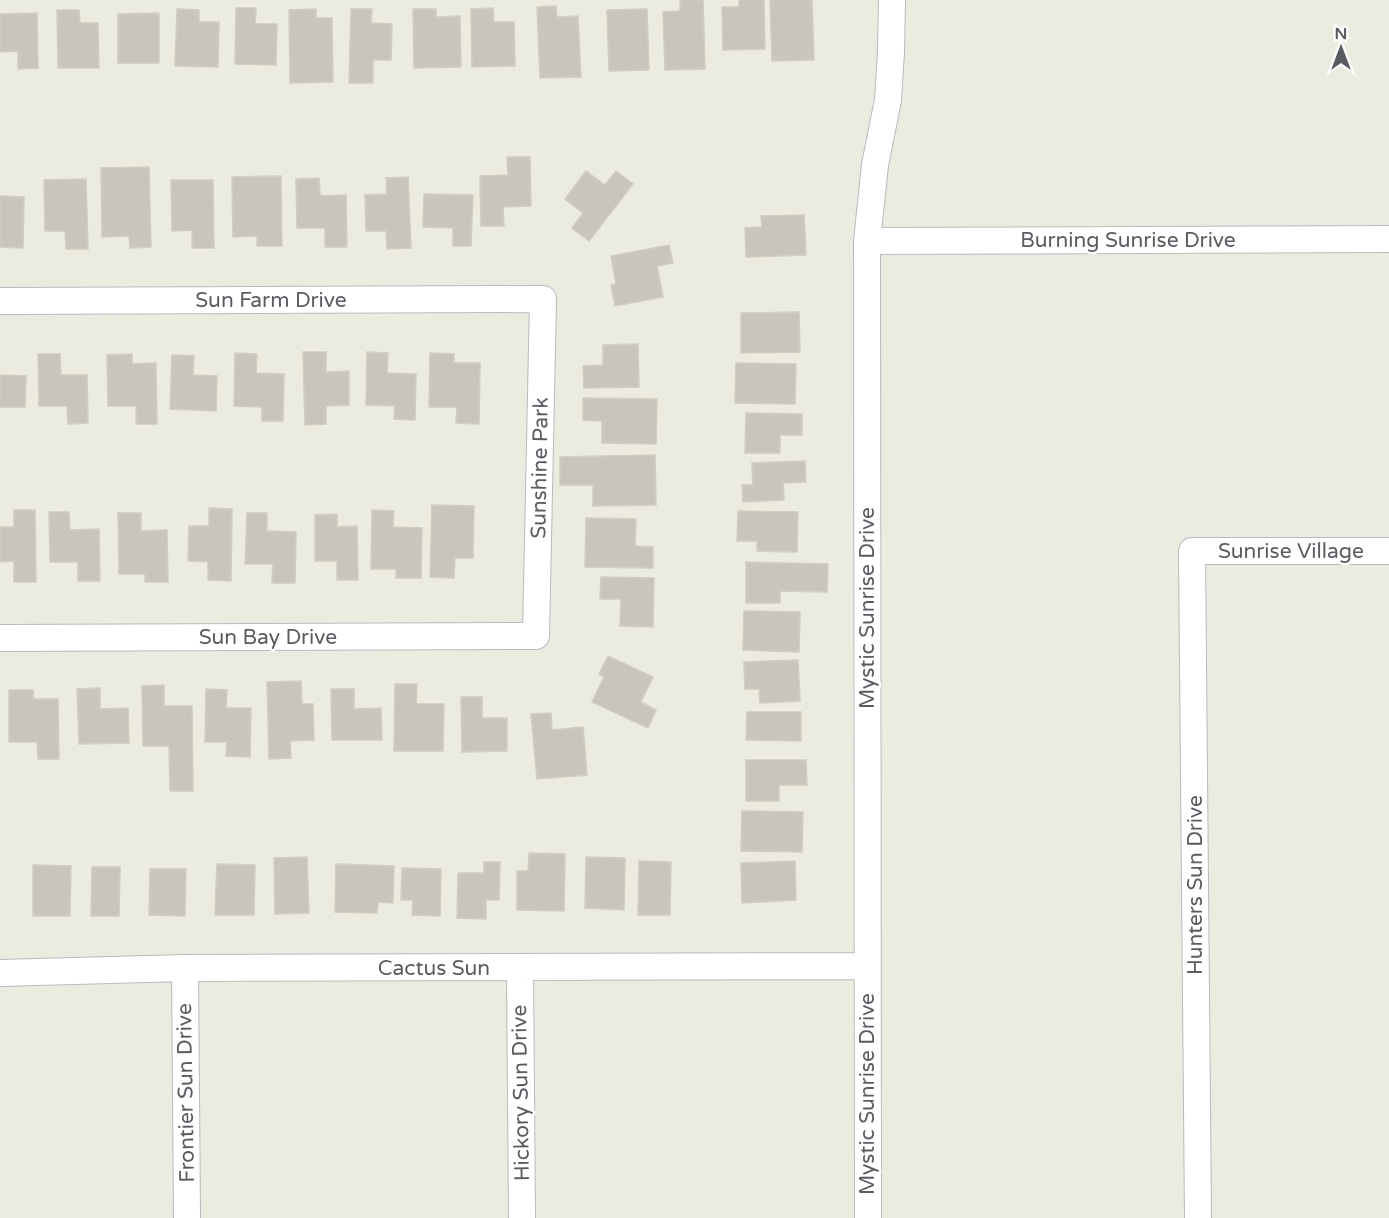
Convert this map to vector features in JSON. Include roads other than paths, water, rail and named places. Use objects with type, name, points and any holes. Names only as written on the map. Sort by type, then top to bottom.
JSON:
[{"type":"street","name":"Mystic Sunrise Drive","points":[[868,1218],[867,241],[875,165],[888,100],[892,0]]},
{"type":"street","name":"Burning Sunrise Drive","points":[[867,241],[1389,239]]},
{"type":"street","name":"Sun Farm Drive","points":[[0,301],[543,299]]},
{"type":"street","name":"Sunshine Park","points":[[536,636],[543,299]]},
{"type":"street","name":"Sunrise Village","points":[[1192,551],[1389,550]]},
{"type":"street","name":"Hunters Sun Drive","points":[[1192,551],[1198,1218]]},
{"type":"street","name":"Sun Bay Drive","points":[[0,638],[536,636]]},
{"type":"street","name":"Cactus Sun","points":[[0,973],[185,968],[867,966]]},
{"type":"street","name":"Frontier Sun Drive","points":[[185,968],[187,1218]]},
{"type":"street","name":"Hickory Sun Drive","points":[[520,968],[522,1218]]}]
